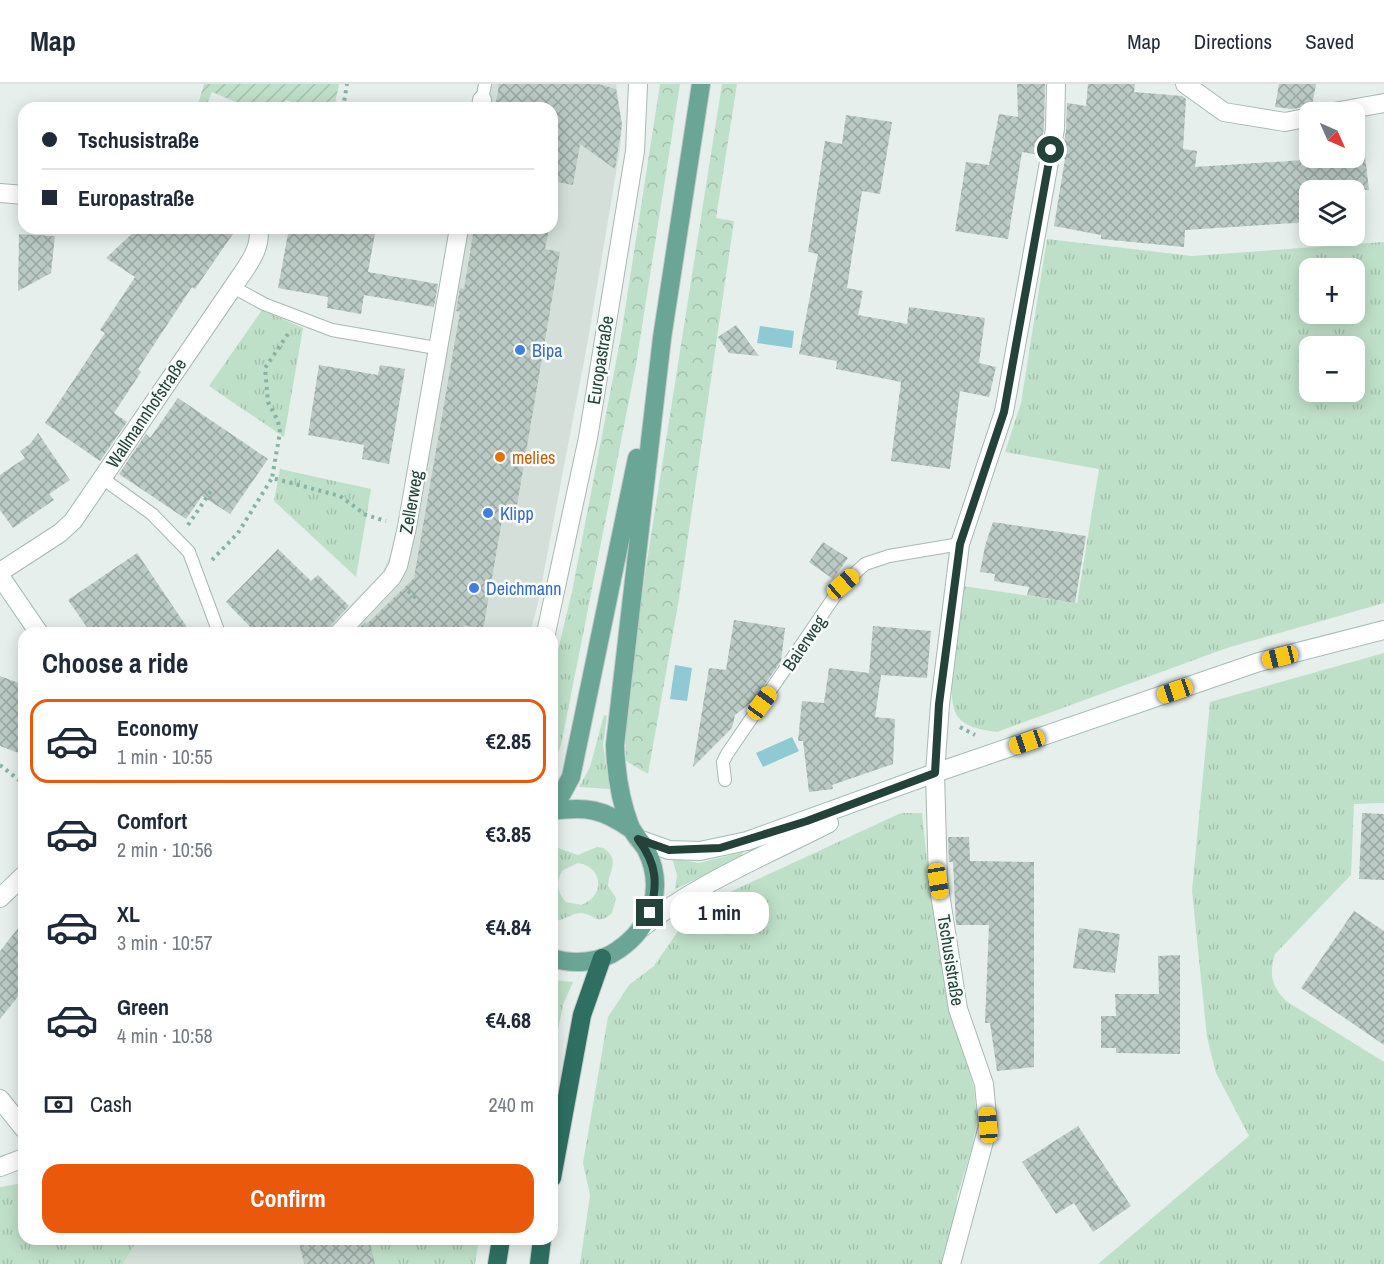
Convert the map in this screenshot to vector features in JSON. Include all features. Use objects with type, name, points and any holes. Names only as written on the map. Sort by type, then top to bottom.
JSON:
[{"type":"highway","points":[[558,1145],[582,1015],[602,958]]},
{"type":"highway","points":[[497,1264],[500,1245]]},
{"type":"highway","points":[[538,1264],[541,1245]]},
{"type":"main road","points":[[558,960],[564,962],[602,958],[625,945],[650,913],[657,890],[652,865],[635,834],[621,794],[615,745],[662,338],[701,84]]},
{"type":"main road","points":[[558,800],[571,777],[662,338]]},
{"type":"main road","points":[[558,810],[589,808],[612,815],[635,834]]},
{"type":"street","name":"Europastraße","points":[[547,627],[590,426],[635,151],[638,84]]},
{"type":"street","name":"Tschusistraße","points":[[951,1264],[988,1125],[984,1084],[958,1009],[938,881],[935,773],[939,704],[960,544],[1004,412],[1055,129],[1056,84]]},
{"type":"street","points":[[1185,84],[1224,112],[1285,122],[1299,119]]},
{"type":"street","points":[[1365,106],[1384,103]]},
{"type":"street","points":[[0,193],[18,194]]},
{"type":"street","name":"Wallmannhofstraße","points":[[0,574],[60,533],[73,521],[233,287],[255,253],[259,234]]},
{"type":"street","name":"Zellerweg","points":[[345,627],[392,577],[398,566],[407,527],[436,348],[458,234]]},
{"type":"street","points":[[0,574],[35,627]]},
{"type":"street","points":[[635,834],[669,850],[720,848],[747,842],[935,773],[1259,662],[1384,630]]},
{"type":"street","points":[[639,930],[670,907],[717,880],[906,784]]},
{"type":"street","points":[[0,897],[18,880]]},
{"type":"street","points":[[0,1099],[18,1122]]},
{"type":"street","points":[[0,1167],[18,1160]]},
{"type":"lane","points":[[233,287],[297,318],[332,330],[436,348]]},
{"type":"lane","points":[[102,478],[152,514],[179,538],[189,552],[198,572],[217,627]]},
{"type":"lane","name":"Baierweg","points":[[725,780],[723,762],[727,754],[843,584],[865,564],[889,556],[960,544]]},
{"type":"path","points":[[344,102],[347,84]]},
{"type":"path","points":[[198,572],[237,533],[273,478],[280,432],[278,421],[268,402],[265,368],[297,318]]},
{"type":"path","points":[[273,478],[340,496],[366,515],[407,527]]},
{"type":"path","points":[[179,538],[211,491]]},
{"type":"path","points":[[939,704],[961,727],[978,736],[984,756]]},
{"type":"path","points":[[0,765],[18,779]]},
{"type":"shaded area","points":[[479,84],[616,84],[622,125],[588,340],[532,627],[329,627],[382,573],[394,548],[451,234],[558,234],[558,102],[475,102]]},
{"type":"shaded area","points":[[134,1245],[424,1245],[420,1264],[123,1264]]},
{"type":"green space","points":[[204,84],[339,84],[335,102],[286,100],[285,102],[236,102],[212,92],[208,102],[199,102]]},
{"type":"green space","points":[[660,84],[680,84],[636,365],[590,599],[572,592],[621,336]]},
{"type":"green space","points":[[722,84],[737,84],[716,218],[734,221],[679,599],[648,774],[626,761],[625,730],[642,593]]},
{"type":"green space","points":[[1047,239],[1192,256],[1329,246],[1365,246],[1365,243],[1384,242],[1384,603],[1227,648],[997,732],[969,725],[959,719],[956,714],[952,688],[954,652],[963,586],[1077,603],[1099,469],[1005,452],[1021,403]]},
{"type":"green space","points":[[262,310],[303,328],[284,437],[209,386]]},
{"type":"green space","points":[[280,469],[371,489],[356,577],[274,501]]},
{"type":"green space","points":[[572,592],[590,599],[558,753],[558,650]]},
{"type":"green space","points":[[1384,653],[1384,803],[1354,804],[1351,875],[1275,954],[1272,973],[1277,990],[1286,1001],[1384,1062],[1384,1264],[1098,1264],[1249,1136],[1216,1073],[1207,1037],[1192,891],[1210,702]]},
{"type":"green space","points":[[604,715],[607,716],[603,745],[610,789],[579,787],[590,767]]},
{"type":"green space","points":[[901,813],[922,813],[931,899],[952,1011],[974,1088],[977,1119],[972,1148],[957,1197],[956,1222],[944,1264],[580,1264],[590,1195],[583,1163],[608,1017],[629,985],[654,966],[683,924],[730,892]]},
{"type":"green space","points":[[597,847],[603,848],[612,857],[613,865],[608,886],[616,898],[612,913],[607,917],[599,919],[578,913],[558,921],[558,886],[558,848],[578,855]],"holes":[[[578,863],[593,870],[597,876],[597,889],[594,896],[581,905],[566,902],[558,886],[563,870]]]},
{"type":"green space","points":[[743,852],[741,858],[675,889],[677,875],[672,858],[699,863]]},
{"type":"green space","points":[[558,980],[573,982],[563,1005],[558,1030]]},
{"type":"green space","points":[[18,1184],[18,1245],[134,1245],[123,1264],[0,1264],[0,1187]]},
{"type":"green space","points":[[370,1245],[478,1245],[475,1264],[375,1264]]},
{"type":"water","points":[[760,326],[794,331],[792,348],[757,343]]},
{"type":"water","points":[[675,665],[692,668],[687,701],[670,699]]},
{"type":"water","points":[[792,737],[799,751],[763,767],[756,753]]},
{"type":"building","points":[[499,84],[598,84],[616,89],[622,125],[615,169],[580,144],[573,185],[558,182],[558,102],[496,102]]},
{"type":"building","points":[[1017,84],[1045,84],[1044,128],[1039,155],[1022,152],[1008,239],[955,231],[966,162],[989,165],[999,114],[1018,117]]},
{"type":"building","points":[[1088,84],[1135,84],[1134,92],[1182,96],[1186,99],[1183,149],[1197,151],[1195,167],[1299,160],[1299,168],[1365,168],[1365,156],[1369,190],[1365,190],[1365,180],[1299,180],[1299,223],[1185,230],[1184,247],[1101,239],[1101,235],[1054,226],[1065,159],[1061,159],[1066,131],[1067,103],[1086,106]]},
{"type":"building","points":[[1279,84],[1316,84],[1313,102],[1299,102],[1299,108],[1291,109],[1275,107]]},
{"type":"building","points":[[846,115],[892,122],[880,194],[862,191],[847,288],[863,291],[858,315],[907,324],[909,307],[985,318],[979,363],[996,367],[989,397],[960,391],[950,469],[891,461],[901,382],[836,369],[837,361],[799,354],[818,254],[808,252],[825,141],[842,144]]},
{"type":"building","points":[[19,234],[55,236],[51,273],[18,291]]},
{"type":"building","points":[[132,234],[233,234],[195,289],[192,287],[138,369],[141,372],[114,413],[127,422],[100,461],[45,423],[105,333],[100,330],[135,277],[106,258]]},
{"type":"building","points":[[288,234],[375,234],[368,272],[438,284],[434,307],[364,295],[361,314],[327,308],[328,297],[278,288]]},
{"type":"building","points":[[473,234],[548,234],[545,249],[560,252],[515,517],[503,514],[484,627],[465,625],[463,627],[360,627],[365,622],[367,624],[414,578],[460,312],[456,311],[460,288],[464,289]]},
{"type":"building","points":[[736,325],[759,356],[729,353],[718,337]]},
{"type":"building","points":[[319,365],[378,375],[380,365],[405,369],[389,464],[362,459],[364,445],[308,435]]},
{"type":"building","points":[[178,398],[268,459],[230,514],[202,496],[186,519],[119,474],[146,434],[150,438]]},
{"type":"building","points":[[38,433],[70,480],[49,494],[54,500],[13,528],[0,510],[0,475],[25,458],[20,451],[30,444]]},
{"type":"building","points":[[993,522],[1086,536],[1075,603],[1027,595],[1029,587],[994,581],[995,574],[980,572]]},
{"type":"building","points":[[823,542],[848,558],[833,579],[809,562]]},
{"type":"building","points":[[278,549],[311,581],[318,575],[349,606],[330,627],[250,627],[226,602]]},
{"type":"building","points":[[137,553],[187,627],[87,627],[68,600]]},
{"type":"building","points":[[734,620],[785,628],[781,661],[754,700],[735,715],[732,728],[693,767],[709,668],[726,670]]},
{"type":"building","points":[[873,626],[931,631],[927,678],[881,675],[875,717],[895,719],[893,764],[832,785],[833,789],[809,792],[803,741],[798,741],[802,701],[824,703],[829,668],[869,673]]},
{"type":"building","points":[[0,676],[18,683],[18,753],[0,746]]},
{"type":"building","points":[[1362,813],[1384,814],[1384,880],[1359,879]]},
{"type":"building","points":[[948,837],[969,837],[970,861],[1034,862],[1034,1067],[997,1071],[990,1023],[985,1023],[989,925],[956,925],[953,862],[949,862]]},
{"type":"building","points":[[1354,911],[1384,931],[1384,1045],[1301,988]]},
{"type":"building","points":[[18,928],[18,996],[0,1019],[0,951]]},
{"type":"building","points":[[1079,928],[1120,934],[1115,973],[1073,968]]},
{"type":"building","points":[[1180,955],[1180,1054],[1116,1053],[1116,1048],[1101,1048],[1101,1016],[1116,1016],[1115,994],[1159,994],[1158,956]]},
{"type":"building","points":[[1078,1126],[1131,1206],[1093,1232],[1074,1203],[1056,1214],[1022,1162]]},
{"type":"building","points":[[299,1245],[370,1245],[375,1264],[304,1264]]},
{"type":"place","name":"Bipa","points":[[520,350]]},
{"type":"place","name":"melies","points":[[500,457]]},
{"type":"place","name":"Klipp","points":[[488,513]]},
{"type":"place","name":"Deichmann","points":[[474,588]]},
{"type":"route","points":[[650,913],[657,890],[652,865],[645,848],[638,839],[669,850],[700,851],[747,842],[935,773],[939,704],[960,544],[1004,412],[1051,150]]}]
